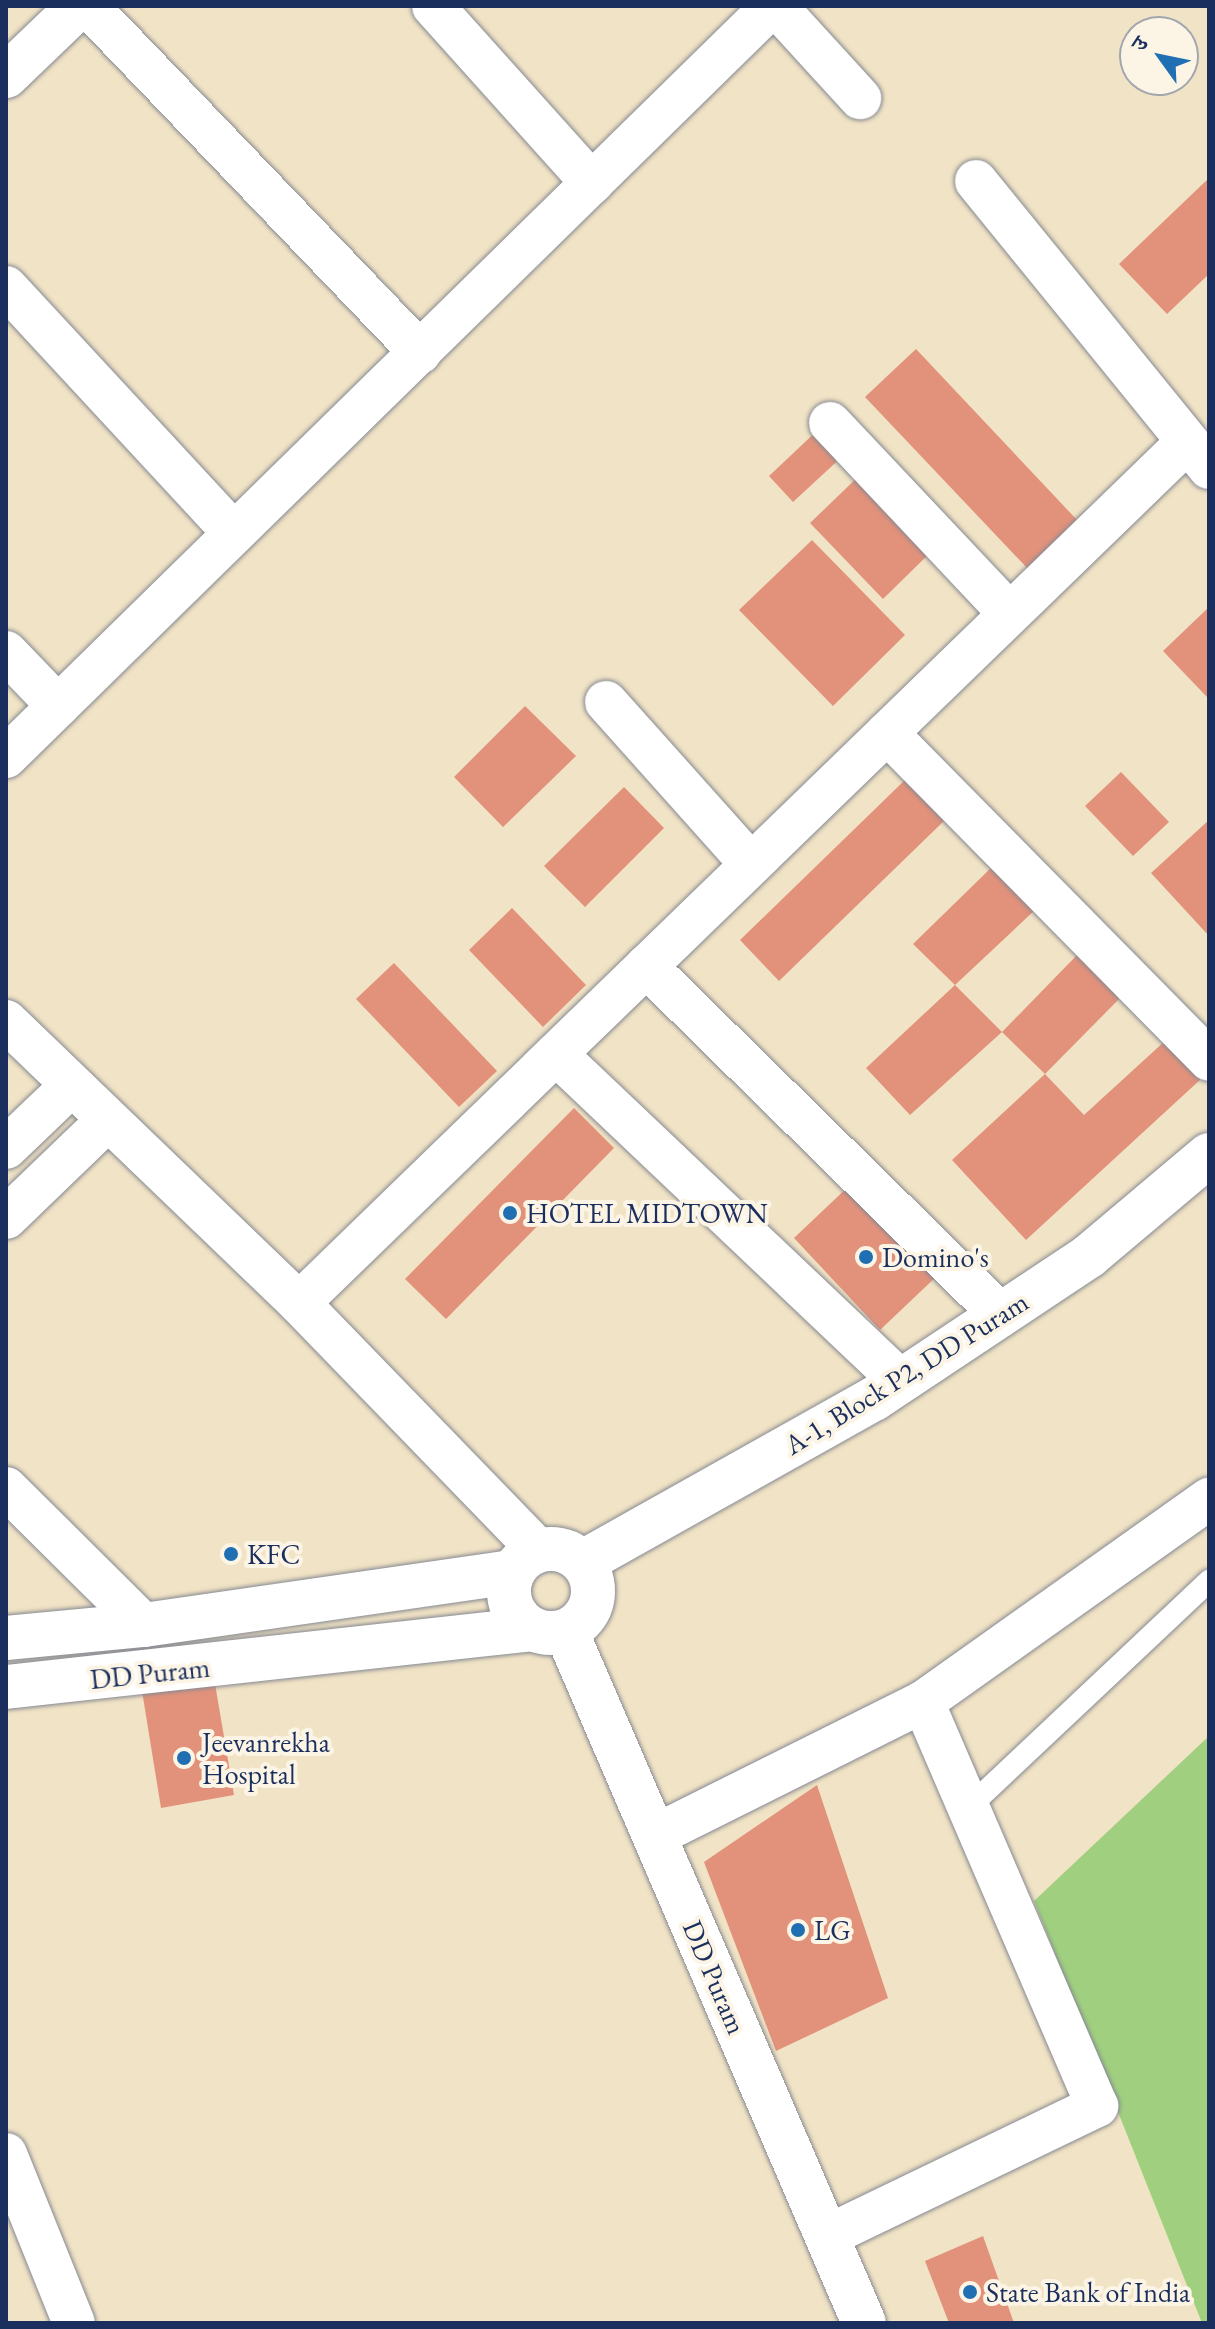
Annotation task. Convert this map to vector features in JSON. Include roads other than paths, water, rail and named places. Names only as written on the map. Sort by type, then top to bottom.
[{"type":"street","points":[[6,76],[79,6]]},
{"type":"street","points":[[88,6],[420,352]]},
{"type":"street","points":[[433,6],[592,183]]},
{"type":"street","points":[[6,757],[774,6],[860,98]]},
{"type":"street","points":[[299,1303],[1009,613],[1198,455],[976,181]]},
{"type":"street","points":[[6,287],[234,533]]},
{"type":"street","points":[[830,423],[1009,613]]},
{"type":"street","points":[[6,652],[58,706]]},
{"type":"street","points":[[606,702],[751,864]]},
{"type":"street","points":[[887,733],[1209,1060]]},
{"type":"street","points":[[646,966],[1001,1315]]},
{"type":"street","points":[[6,1021],[299,1303],[525,1561]]},
{"type":"street","points":[[556,1054],[900,1381]]},
{"type":"street","points":[[6,1148],[72,1085]]},
{"type":"street","points":[[6,1218],[108,1120]]},
{"type":"street","name":"A-1, Block P2, DD Puram","points":[[583,1562],[900,1381],[1089,1256],[1209,1155]]},
{"type":"street","points":[[6,1488],[144,1625]]},
{"type":"street","points":[[654,1836],[923,1702],[1209,1499]]},
{"type":"street","points":[[554,1548],[570,1552],[583,1562],[592,1576],[594,1593],[590,1609],[580,1623],[549,1630],[520,1619],[511,1605],[508,1588],[525,1561],[554,1548]]},
{"type":"street","name":"DD Puram","points":[[6,1638],[144,1625],[525,1561]]},
{"type":"street","name":"DD Puram","points":[[6,1687],[549,1630],[654,1836],[864,2323]]},
{"type":"street","points":[[827,2236],[1097,2106],[923,1702]]},
{"type":"street","points":[[6,2154],[74,2323]]},
{"type":"lane","points":[[969,1807],[1209,1581]]},
{"type":"place","name":"HOTEL MIDTOWN","points":[[510,1213]]},
{"type":"place","name":"Domino's","points":[[866,1257]]},
{"type":"place","name":"KFC","points":[[231,1554]]},
{"type":"place","name":"Jeevanrekha Hospital","points":[[184,1758]]},
{"type":"place","name":"LG","points":[[798,1930]]},
{"type":"place","name":"State Bank of India","points":[[970,2292]]}]
